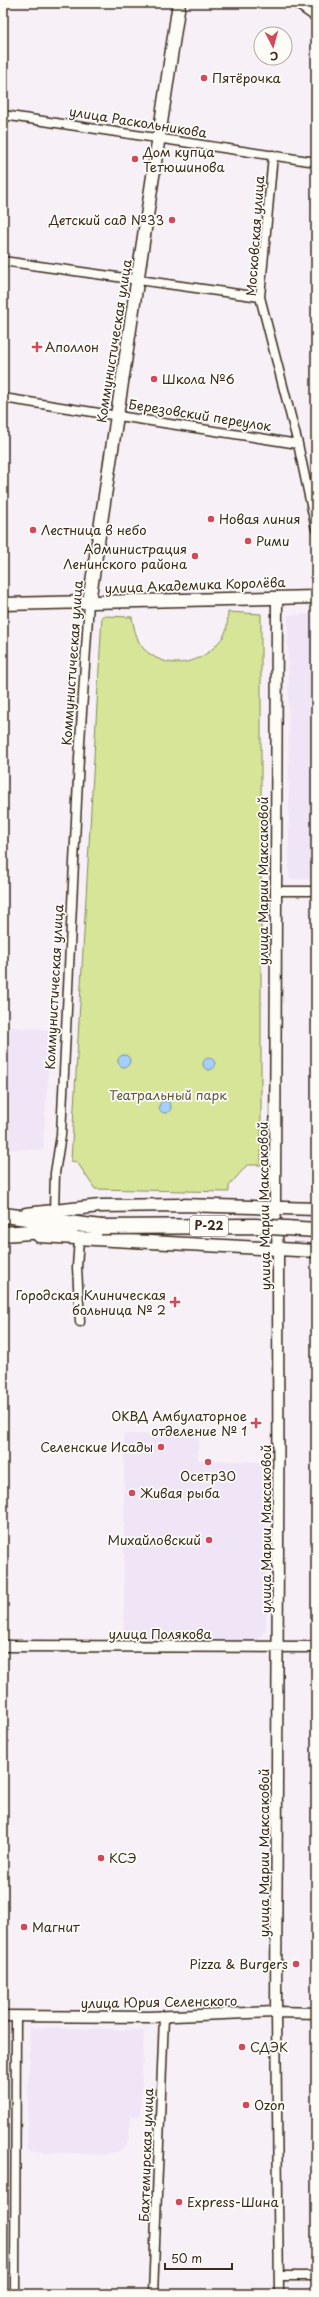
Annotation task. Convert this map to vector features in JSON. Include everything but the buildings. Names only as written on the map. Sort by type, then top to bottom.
[{"type":"highway","points":[[7,1216],[101,1227]]},
{"type":"highway","name":"Р-22","points":[[101,1227],[255,1226],[316,1230]]},
{"type":"highway","points":[[7,1234],[101,1227]]},
{"type":"main road","name":"Коммунистическая улица","points":[[89,602],[179,3]]},
{"type":"main road","points":[[299,3],[316,15]]},
{"type":"main road","name":"улица Академика Королёва","points":[[3,604],[316,597]]},
{"type":"main road","points":[[7,1216],[100,1206],[181,1205],[316,1209]]},
{"type":"main road","points":[[7,1234],[316,1252]]},
{"type":"street","name":"улица Раскольникова","points":[[3,115],[316,162]]},
{"type":"street","name":"Московская улица","points":[[272,155],[260,297],[298,444],[316,529]]},
{"type":"street","points":[[3,261],[137,281],[260,297]]},
{"type":"street","name":"Березовский переулок","points":[[3,398],[117,414],[298,444]]},
{"type":"street","name":"улица Марии Максаковой","points":[[277,597],[275,1208],[278,1250],[277,1562],[279,1648],[276,1700],[276,2012],[279,2294]]},
{"type":"street","name":"Коммунистическая улица","points":[[54,1211],[55,1173],[61,1135],[79,758],[89,602]]},
{"type":"street","points":[[276,891],[316,891]]},
{"type":"street","points":[[79,1239],[78,1267],[80,1322]]},
{"type":"street","name":"улица Полякова","points":[[3,1646],[316,1647]]},
{"type":"street","name":"улица Юрия Селенского","points":[[3,2016],[164,2017],[276,2012],[316,2013]]},
{"type":"street","points":[[15,2294],[16,2016]]},
{"type":"street","name":"Бахтемирская улица","points":[[153,2294],[164,2017]]},
{"type":"street","points":[[279,2276],[316,2276]]},
{"type":"shaded area","points":[[316,614],[316,879],[289,879],[288,615]]},
{"type":"shaded area","points":[[3,1026],[51,1030],[43,1150],[3,1149]]},
{"type":"shaded area","points":[[124,1434],[198,1435],[198,1460],[267,1462],[266,1630],[257,1642],[124,1640]]},
{"type":"shaded area","points":[[30,2027],[144,2030],[140,2116],[130,2116],[129,2140],[120,2151],[103,2155],[27,2151]]},
{"type":"green space","name":"Театральный парк","points":[[228,612],[261,614],[261,1165],[247,1165],[229,1186],[229,1192],[95,1189],[77,1162],[71,1161],[102,616],[132,617],[137,637],[143,648],[161,660],[171,663],[182,663],[201,657],[218,643],[226,631]]},
{"type":"water","points":[[124,1055],[128,1057],[130,1061],[128,1065],[124,1067],[120,1065],[118,1061],[120,1057]]},
{"type":"water","points":[[209,1058],[213,1060],[215,1064],[213,1068],[209,1070],[205,1068],[203,1064],[205,1060]]},
{"type":"water","points":[[165,1101],[169,1103],[171,1107],[169,1111],[165,1113],[161,1111],[159,1107],[161,1103]]},
{"type":"place","name":"Пятёрочка","points":[[204,78]]},
{"type":"place","name":"Дом купца Тетюшинова","points":[[135,159]]},
{"type":"place","name":"Детский сад №33","points":[[172,220]]},
{"type":"place","name":"Аполлон","points":[[37,347]]},
{"type":"place","name":"Школа №6","points":[[154,379]]},
{"type":"place","name":"Новая линия","points":[[211,519]]},
{"type":"place","name":"Лестница в небо","points":[[33,530]]},
{"type":"place","name":"Рими","points":[[248,541]]},
{"type":"place","name":"Администрация Ленинского района","points":[[195,556]]},
{"type":"place","name":"Городская Клиническая больница № 2","points":[[175,1302]]},
{"type":"place","name":"ОКВД Амбулаторное отделение № 1","points":[[256,1423]]},
{"type":"place","name":"Селенские Исады","points":[[161,1447]]},
{"type":"place","name":"Осетр30","points":[[208,1462]]},
{"type":"place","name":"Живая рыба","points":[[132,1493]]},
{"type":"place","name":"Михайловский","points":[[209,1540]]},
{"type":"place","name":"КСЭ","points":[[101,1858]]},
{"type":"place","name":"Магнит","points":[[24,1927]]},
{"type":"place","name":"Pizza & Burgers","points":[[296,1964]]},
{"type":"place","name":"СДЭК","points":[[242,2047]]},
{"type":"place","name":"Ozon","points":[[246,2105]]},
{"type":"place","name":"Express-Шина","points":[[179,2202]]}]
